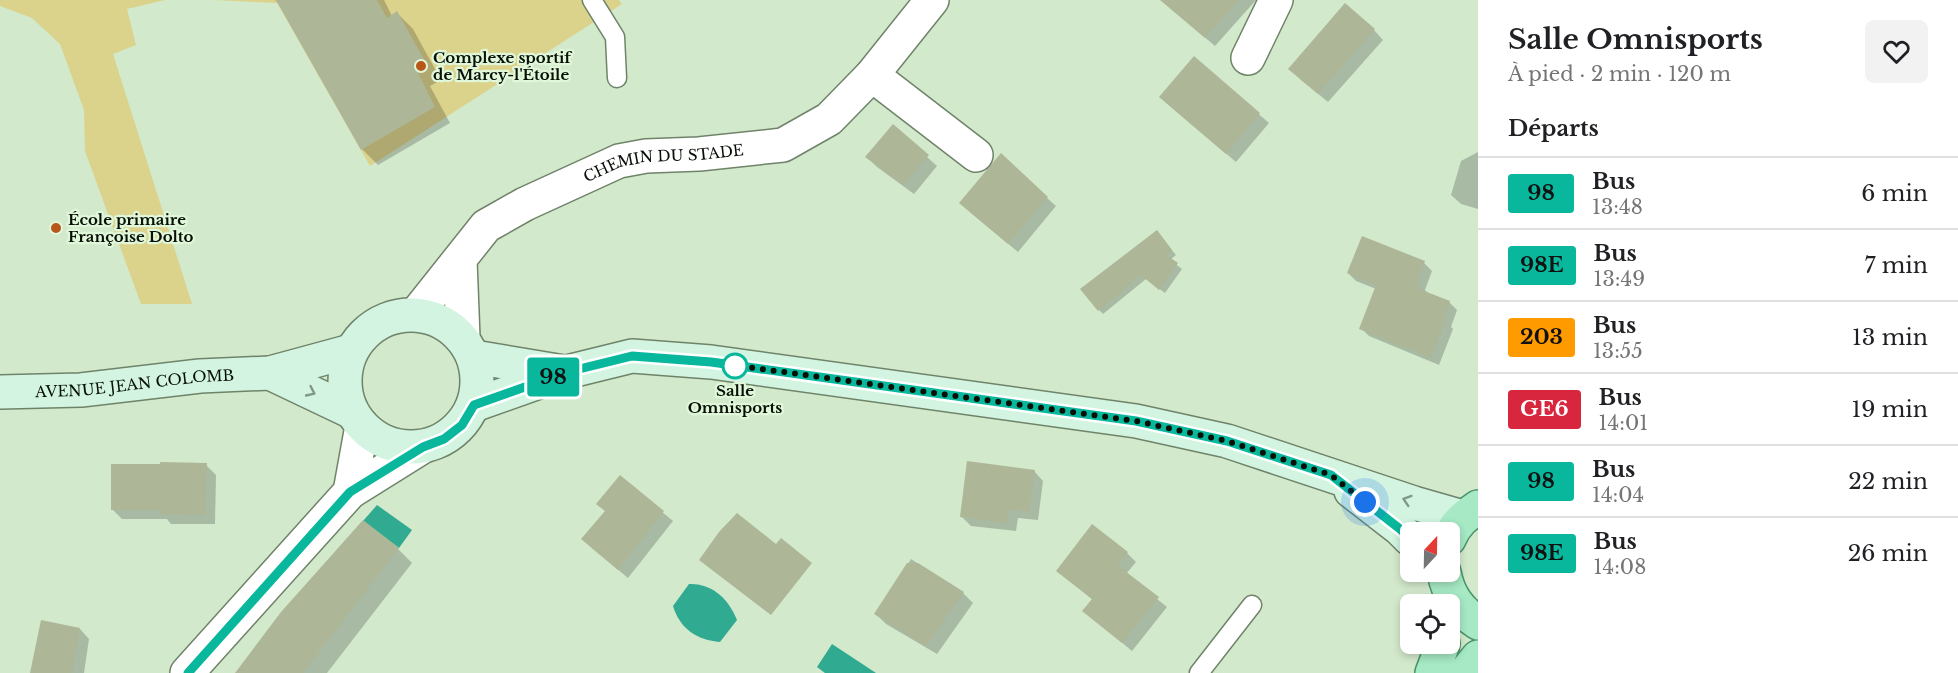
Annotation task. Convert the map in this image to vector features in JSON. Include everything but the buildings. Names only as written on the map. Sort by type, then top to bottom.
[{"type":"main road","points":[[1448,591],[1463,613],[1478,623]]},
{"type":"main road","points":[[1432,673],[1439,654]]},
{"type":"main road","points":[[1465,673],[1478,657]]},
{"type":"street","name":"CHEMIN DU STADE","points":[[416,314],[486,226],[525,204],[619,161],[646,156],[699,154],[783,145],[829,119],[872,75],[932,0]]},
{"type":"street","points":[[1248,58],[1276,0]]},
{"type":"street","points":[[872,75],[976,155]]},
{"type":"street","points":[[188,673],[350,492],[423,447],[444,439],[462,425],[474,405],[478,389],[478,373],[468,348],[460,260]]},
{"type":"street","points":[[423,447],[400,447],[379,440],[357,419],[345,392],[345,371],[351,351],[363,335],[378,322],[396,316],[416,314],[433,318],[449,326],[468,348],[567,372]]},
{"type":"street","name":"AVENUE JEAN COLOMB","points":[[0,392],[81,390],[200,376],[270,373],[351,351]]},
{"type":"street","points":[[474,405],[567,372],[632,356],[733,365],[1136,421],[1227,441],[1414,502],[1464,521]]},
{"type":"street","name":"AVENUE JEAN COLOMB","points":[[270,373],[357,419]]},
{"type":"street","points":[[350,492],[357,419]]},
{"type":"street","points":[[1331,475],[1400,529]]},
{"type":"lane","points":[[592,0],[615,37],[617,78]]},
{"type":"lane","points":[[1199,673],[1252,606]]},
{"type":"shaded area","points":[[0,0],[165,0],[127,9],[136,45],[113,54],[192,304],[141,304],[85,151],[84,110],[60,44],[32,18],[0,6]]},
{"type":"shaded area","name":"Complexe sportif de Marcy-l'Étoile","points":[[213,0],[619,0],[622,4],[370,166],[277,3]]},
{"type":"water","points":[[377,505],[412,530],[399,548],[363,521]]},
{"type":"water","points":[[689,584],[706,586],[713,590],[725,600],[734,613],[737,620],[720,642],[704,639],[690,632],[676,614],[673,606]]},
{"type":"water","points":[[832,644],[876,673],[825,673],[817,667]]},
{"type":"bus line","name":"98","points":[[188,673],[350,492],[423,447],[444,439],[462,425],[474,405],[567,372],[632,356],[711,362],[1136,421],[1227,441],[1331,475],[1400,529]]},
{"type":"place","name":"Complexe sportif de Marcy-l'Étoile","points":[[421,66]]},
{"type":"place","name":"École primaire Françoise Dolto","points":[[56,228]]},
{"type":"place","name":"Salle Omnisports","points":[[735,366]]},
{"type":"route","points":[[735,366],[733,365],[1136,421],[1227,441],[1331,475],[1365,502]]}]
